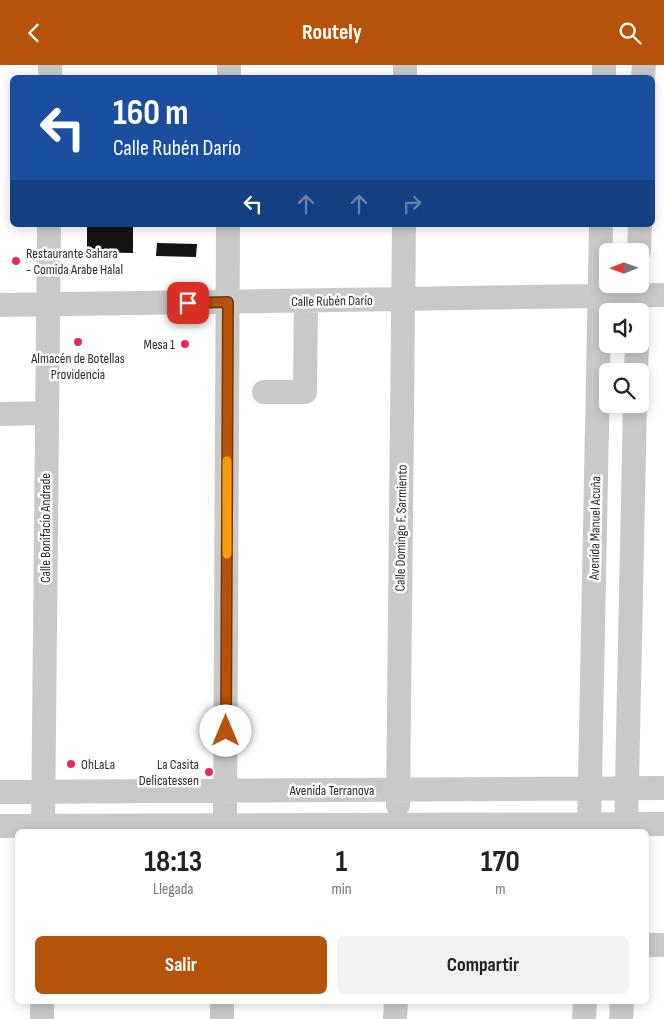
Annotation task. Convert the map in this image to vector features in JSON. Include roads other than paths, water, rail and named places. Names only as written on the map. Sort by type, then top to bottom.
[{"type":"street","name":"Calle Bonifacio Andrade","points":[[44,829],[49,227]]},
{"type":"street","points":[[225,828],[228,227]]},
{"type":"street","name":"Calle Domingo F. Sarmiento","points":[[398,828],[404,227]]},
{"type":"street","name":"Avenida Manuel Acuña","points":[[589,828],[601,227]]},
{"type":"street","points":[[639,243],[640,227]]},
{"type":"street","name":"Calle Rubén Darío","points":[[0,305],[638,297],[664,295]]},
{"type":"street","points":[[264,393],[305,392],[306,301]]},
{"type":"street","points":[[0,414],[46,413]]},
{"type":"street","points":[[626,828],[635,413]]},
{"type":"street","name":"Avenida Terranova","points":[[0,792],[664,788]]},
{"type":"street","points":[[0,826],[44,829],[626,828],[664,824]]},
{"type":"street","points":[[649,945],[664,945]]},
{"type":"street","points":[[42,1004],[42,1019]]},
{"type":"street","points":[[222,1004],[222,1019]]},
{"type":"street","points":[[395,1019],[396,1004]]},
{"type":"street","points":[[584,1019],[585,1004]]},
{"type":"street","points":[[621,1019],[622,1004]]},
{"type":"place","name":"Restaurante Sahara - Comida Arabe Halal","points":[[16,261]]},
{"type":"place","name":"Almacén de Botellas Providencia","points":[[78,342]]},
{"type":"place","name":"Mesa 1","points":[[185,344]]},
{"type":"place","name":"OhLaLa","points":[[71,764]]},
{"type":"place","name":"La Casita Delicatessen","points":[[209,772]]}]
